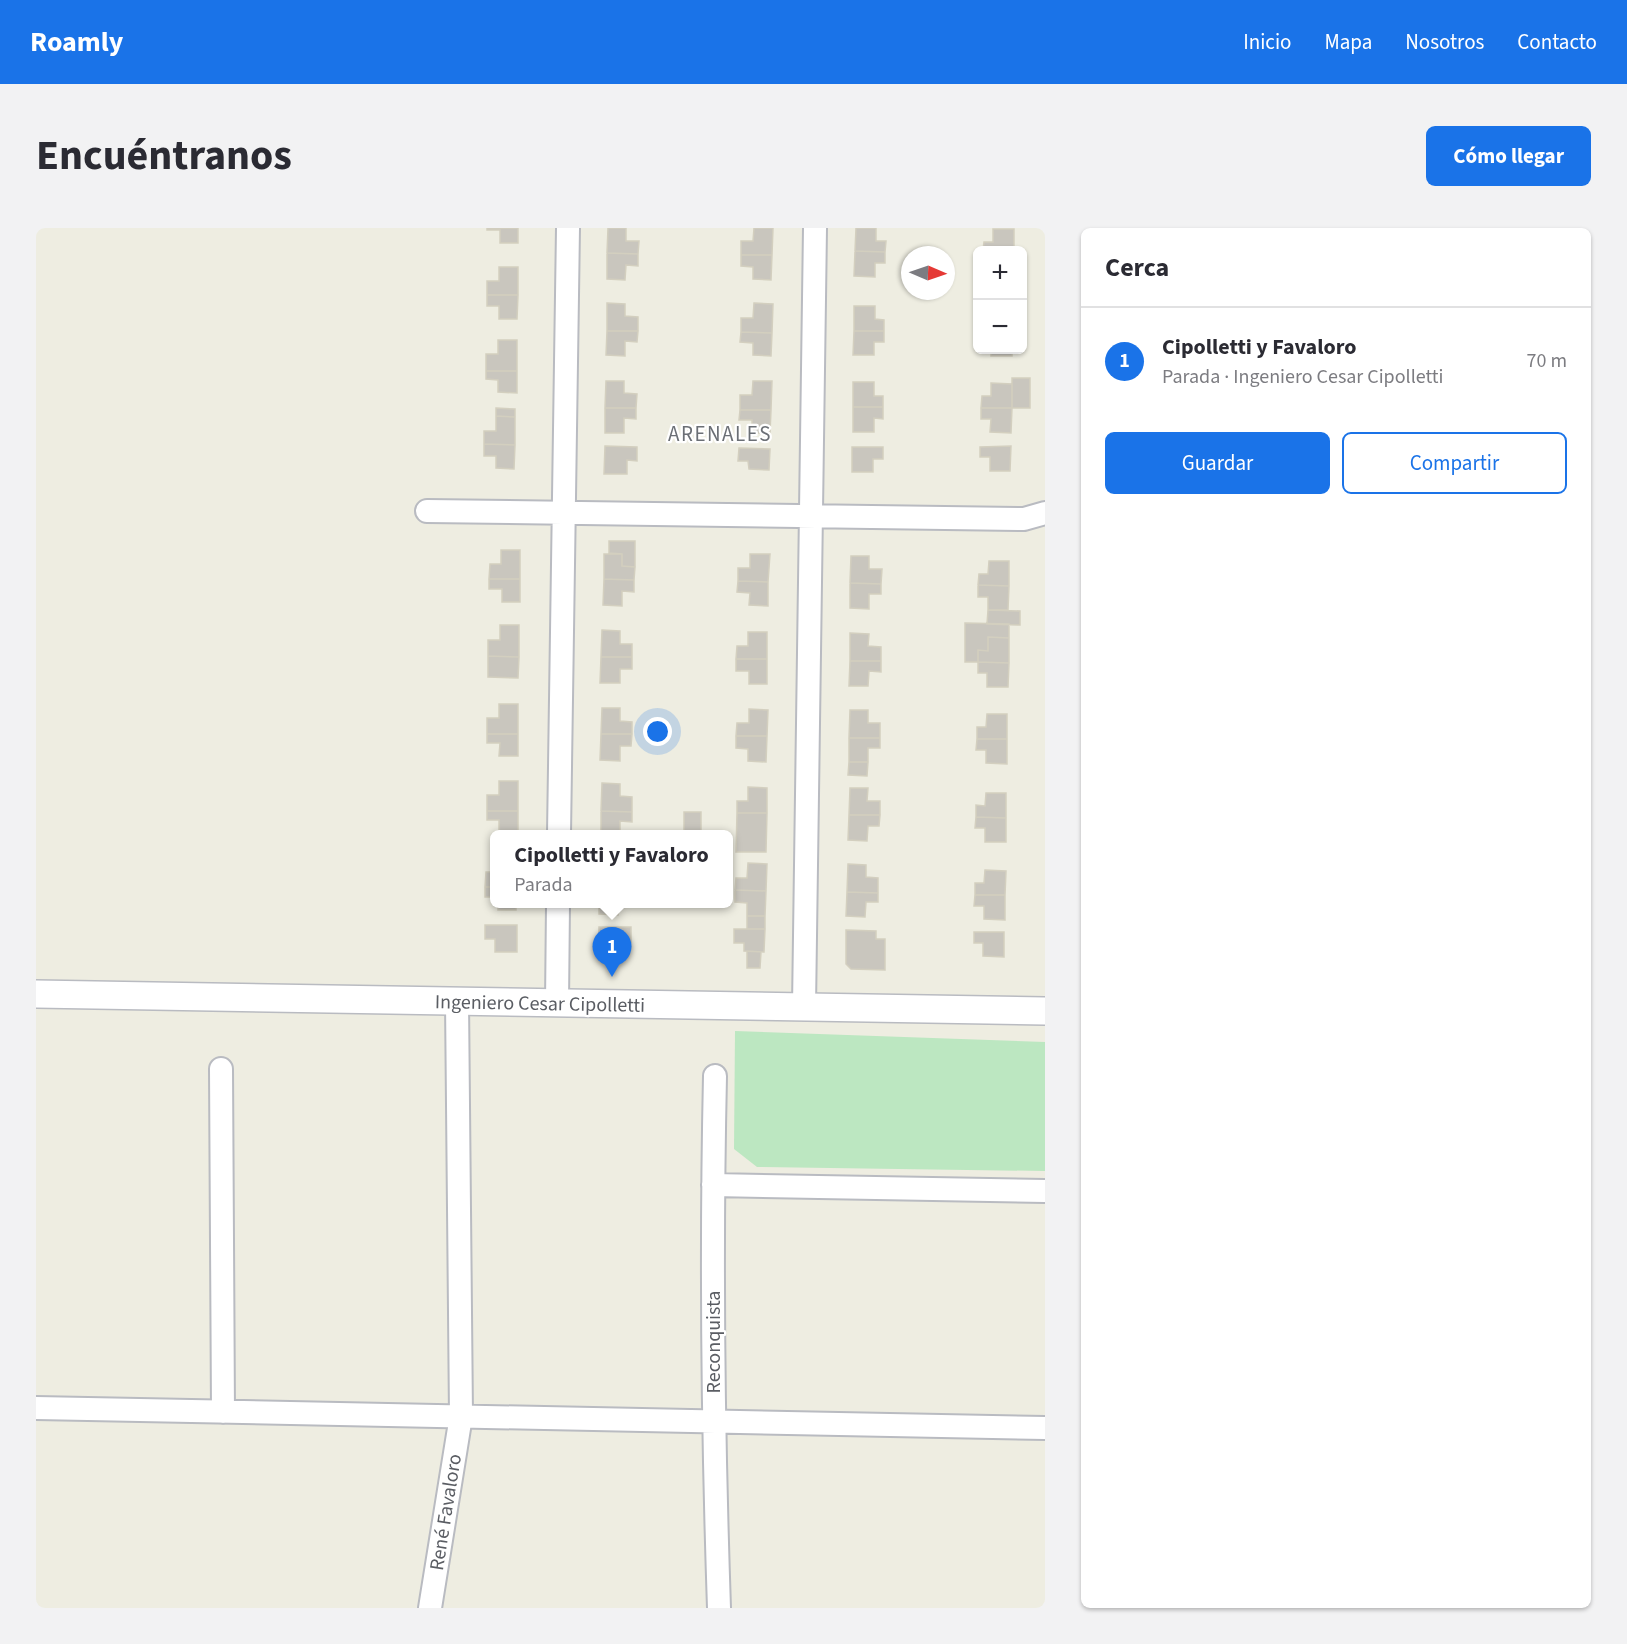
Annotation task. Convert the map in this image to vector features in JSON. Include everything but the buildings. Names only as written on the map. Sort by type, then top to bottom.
[{"type":"street","points":[[559,830],[568,228]]},
{"type":"street","points":[[804,1007],[815,228]]},
{"type":"street","points":[[427,511],[1024,519],[1045,513]]},
{"type":"street","points":[[557,1003],[558,908]]},
{"type":"street","name":"Ingeniero Cesar Cipolletti","points":[[36,994],[1045,1011]]},
{"type":"street","name":"René Favaloro","points":[[430,1608],[461,1416],[457,1001]]},
{"type":"street","points":[[221,1069],[223,1412]]},
{"type":"street","name":"Reconquista","points":[[715,1076],[713,1423],[719,1608]]},
{"type":"street","points":[[713,1185],[1045,1191]]},
{"type":"street","points":[[36,1408],[1045,1428]]},
{"type":"green space","points":[[735,1031],[1045,1042],[1045,1171],[757,1167],[734,1149]]},
{"type":"place","name":"Cipolletti y Favaloro","points":[[612,977]]},
{"type":"district","name":"ARENALES","points":[[720,434]]}]
